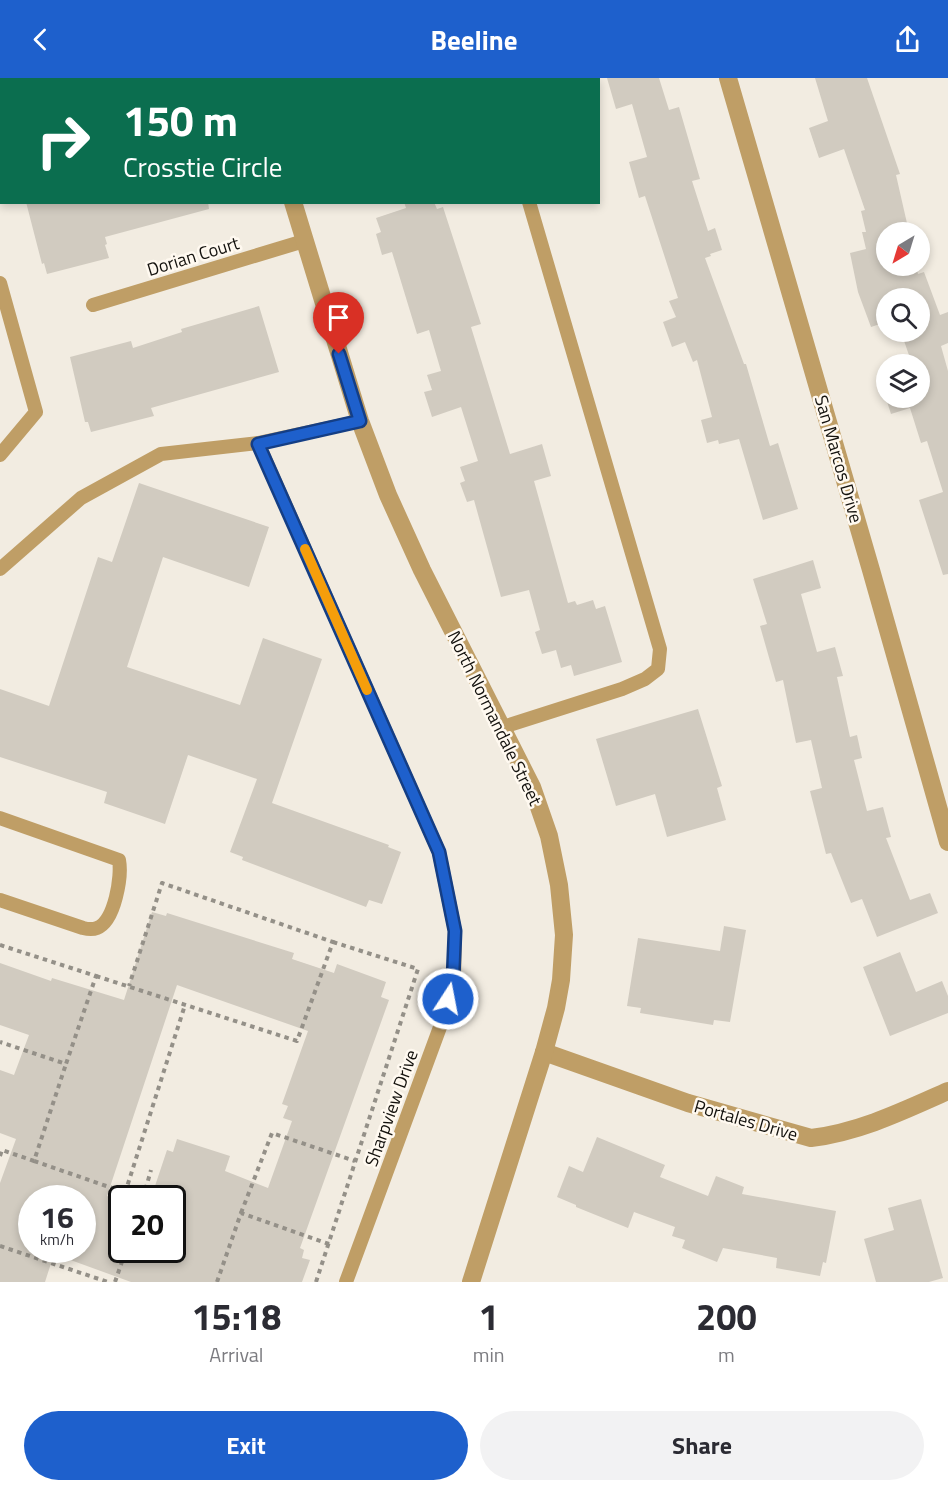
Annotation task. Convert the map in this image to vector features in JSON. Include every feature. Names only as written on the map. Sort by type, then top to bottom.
[{"type":"street","name":"San Marcos Drive","points":[[728,78],[948,842]]},
{"type":"street","name":"North Normandale Street","points":[[294,204],[360,421],[388,495],[422,570],[536,796],[549,836],[559,885],[564,935],[561,980],[544,1052],[471,1282]]},
{"type":"street","name":"Portales Drive","points":[[544,1052],[688,1103],[811,1138],[832,1136],[873,1124],[948,1091]]},
{"type":"lane","points":[[503,727],[622,690],[645,679],[658,669],[660,649],[530,204]]},
{"type":"lane","name":"Dorian Court","points":[[93,305],[304,242]]},
{"type":"lane","points":[[0,283],[36,412],[0,455]]},
{"type":"lane","points":[[0,568],[81,498],[161,454],[258,444],[360,421]]},
{"type":"lane","name":"Sharpview Drive","points":[[258,444],[439,852],[455,931],[453,979],[443,1019],[346,1282]]},
{"type":"lane","points":[[0,818],[119,860],[121,871],[120,883],[109,915],[104,924],[95,929],[82,928],[0,900]]},
{"type":"path","points":[[129,986],[162,883],[418,969],[316,1282]]},
{"type":"path","points":[[0,945],[297,1041],[333,942]]},
{"type":"path","points":[[34,1161],[96,976]]},
{"type":"path","points":[[128,1185],[185,1005]]},
{"type":"path","points":[[0,1042],[66,1064]]},
{"type":"path","points":[[217,1282],[272,1132],[355,1161]]},
{"type":"path","points":[[0,1156],[2,1150],[108,1187]]},
{"type":"path","points":[[147,1185],[152,1170]]},
{"type":"path","points":[[241,1213],[329,1244]]},
{"type":"path","points":[[0,1246],[108,1282]]},
{"type":"path","points":[[115,1282],[122,1263]]},
{"type":"building","points":[[607,78],[659,78],[669,110],[679,107],[700,179],[692,181],[708,231],[715,228],[722,250],[705,258],[744,364],[746,364],[770,446],[778,443],[798,509],[763,520],[739,439],[719,444],[718,440],[707,443],[701,420],[712,417],[697,360],[693,362],[685,342],[672,347],[663,322],[676,317],[669,301],[678,298],[645,196],[639,198],[629,162],[647,157],[632,104],[616,109]]},
{"type":"building","points":[[815,78],[867,78],[900,174],[896,175],[907,222],[876,222],[876,276],[925,276],[930,288],[876,288],[876,325],[871,327],[858,292],[850,253],[866,249],[862,232],[866,232],[861,211],[865,210],[844,149],[819,158],[809,128],[828,121]]},
{"type":"building","points":[[27,204],[208,204],[209,209],[105,237],[109,258],[47,274],[44,263],[42,264]]},
{"type":"building","points":[[405,204],[435,204],[437,209],[443,207],[481,324],[471,327],[510,454],[542,444],[551,476],[534,481],[568,603],[575,601],[577,605],[593,600],[596,609],[605,606],[622,662],[574,676],[571,665],[561,668],[556,650],[542,654],[535,632],[540,630],[529,590],[501,597],[474,500],[467,502],[460,483],[465,481],[460,467],[478,461],[461,407],[432,417],[424,392],[432,390],[427,375],[441,371],[429,330],[417,334],[392,252],[382,255],[376,234],[381,232],[376,218],[406,208]]},
{"type":"building","points":[[930,288],[940,315],[948,312],[948,343],[941,346],[948,371],[948,574],[943,575],[919,500],[943,492],[927,441],[921,443],[910,408],[930,408],[930,354],[909,354],[904,342],[930,342]]},
{"type":"building","points":[[259,306],[279,372],[151,408],[154,416],[91,432],[88,422],[85,422],[70,357],[131,341],[133,348],[182,332],[181,329]]},
{"type":"building","points":[[889,408],[910,408],[891,414]]},
{"type":"building","points":[[139,483],[269,527],[249,587],[163,557],[127,667],[240,705],[263,638],[322,659],[272,803],[389,845],[388,847],[401,852],[382,904],[369,900],[366,907],[242,860],[243,857],[230,852],[257,779],[188,755],[165,824],[104,803],[107,792],[0,757],[0,689],[49,706],[98,557],[112,562]]},
{"type":"building","points":[[813,560],[821,588],[801,594],[817,652],[835,647],[843,676],[837,677],[850,737],[857,735],[862,758],[854,760],[867,811],[883,807],[891,837],[886,838],[910,900],[930,893],[938,913],[877,937],[862,899],[851,903],[831,853],[826,854],[810,791],[822,788],[811,740],[796,743],[783,680],[776,682],[760,626],[767,624],[753,579]]},
{"type":"building","points":[[698,709],[722,786],[717,788],[726,820],[667,837],[655,794],[616,806],[596,739]]},
{"type":"building","points":[[152,912],[166,916],[167,913],[294,953],[292,959],[334,973],[337,964],[386,982],[381,997],[389,1000],[300,1248],[304,1250],[302,1258],[310,1260],[302,1282],[131,1282],[79,1263],[96,1263],[96,1185],[18,1185],[18,1263],[51,1263],[45,1282],[0,1282],[0,1183],[16,1139],[0,1133],[0,1070],[14,1075],[29,1035],[0,1025],[0,963],[51,981],[52,978],[124,1000]],"holes":[[[177,985],[308,1031],[282,1104],[288,1106],[283,1118],[292,1121],[268,1188],[225,1171],[230,1156],[177,1139],[173,1152],[167,1150],[155,1185],[186,1185],[186,1263],[108,1263],[108,1185],[111,1185]]]},
{"type":"building","points":[[724,926],[746,930],[730,1022],[714,1020],[713,1025],[640,1013],[641,1008],[627,1006],[638,938],[720,951]]},
{"type":"building","points":[[900,952],[916,992],[942,981],[948,996],[948,1013],[890,1036],[863,967]]},
{"type":"building","points":[[597,1137],[665,1165],[660,1177],[708,1196],[716,1176],[744,1187],[742,1194],[836,1211],[826,1263],[823,1262],[820,1276],[776,1268],[777,1258],[723,1248],[717,1262],[682,1248],[685,1240],[672,1236],[675,1227],[634,1212],[628,1228],[557,1197],[569,1166],[583,1172]]},
{"type":"building","points":[[921,1199],[943,1278],[929,1282],[876,1282],[864,1239],[894,1230],[888,1208]]},
{"type":"slow traffic","points":[[305,549],[367,690]]},
{"type":"route","points":[[339,354],[360,421],[258,444],[439,852],[455,931],[453,979],[448,999]]}]
